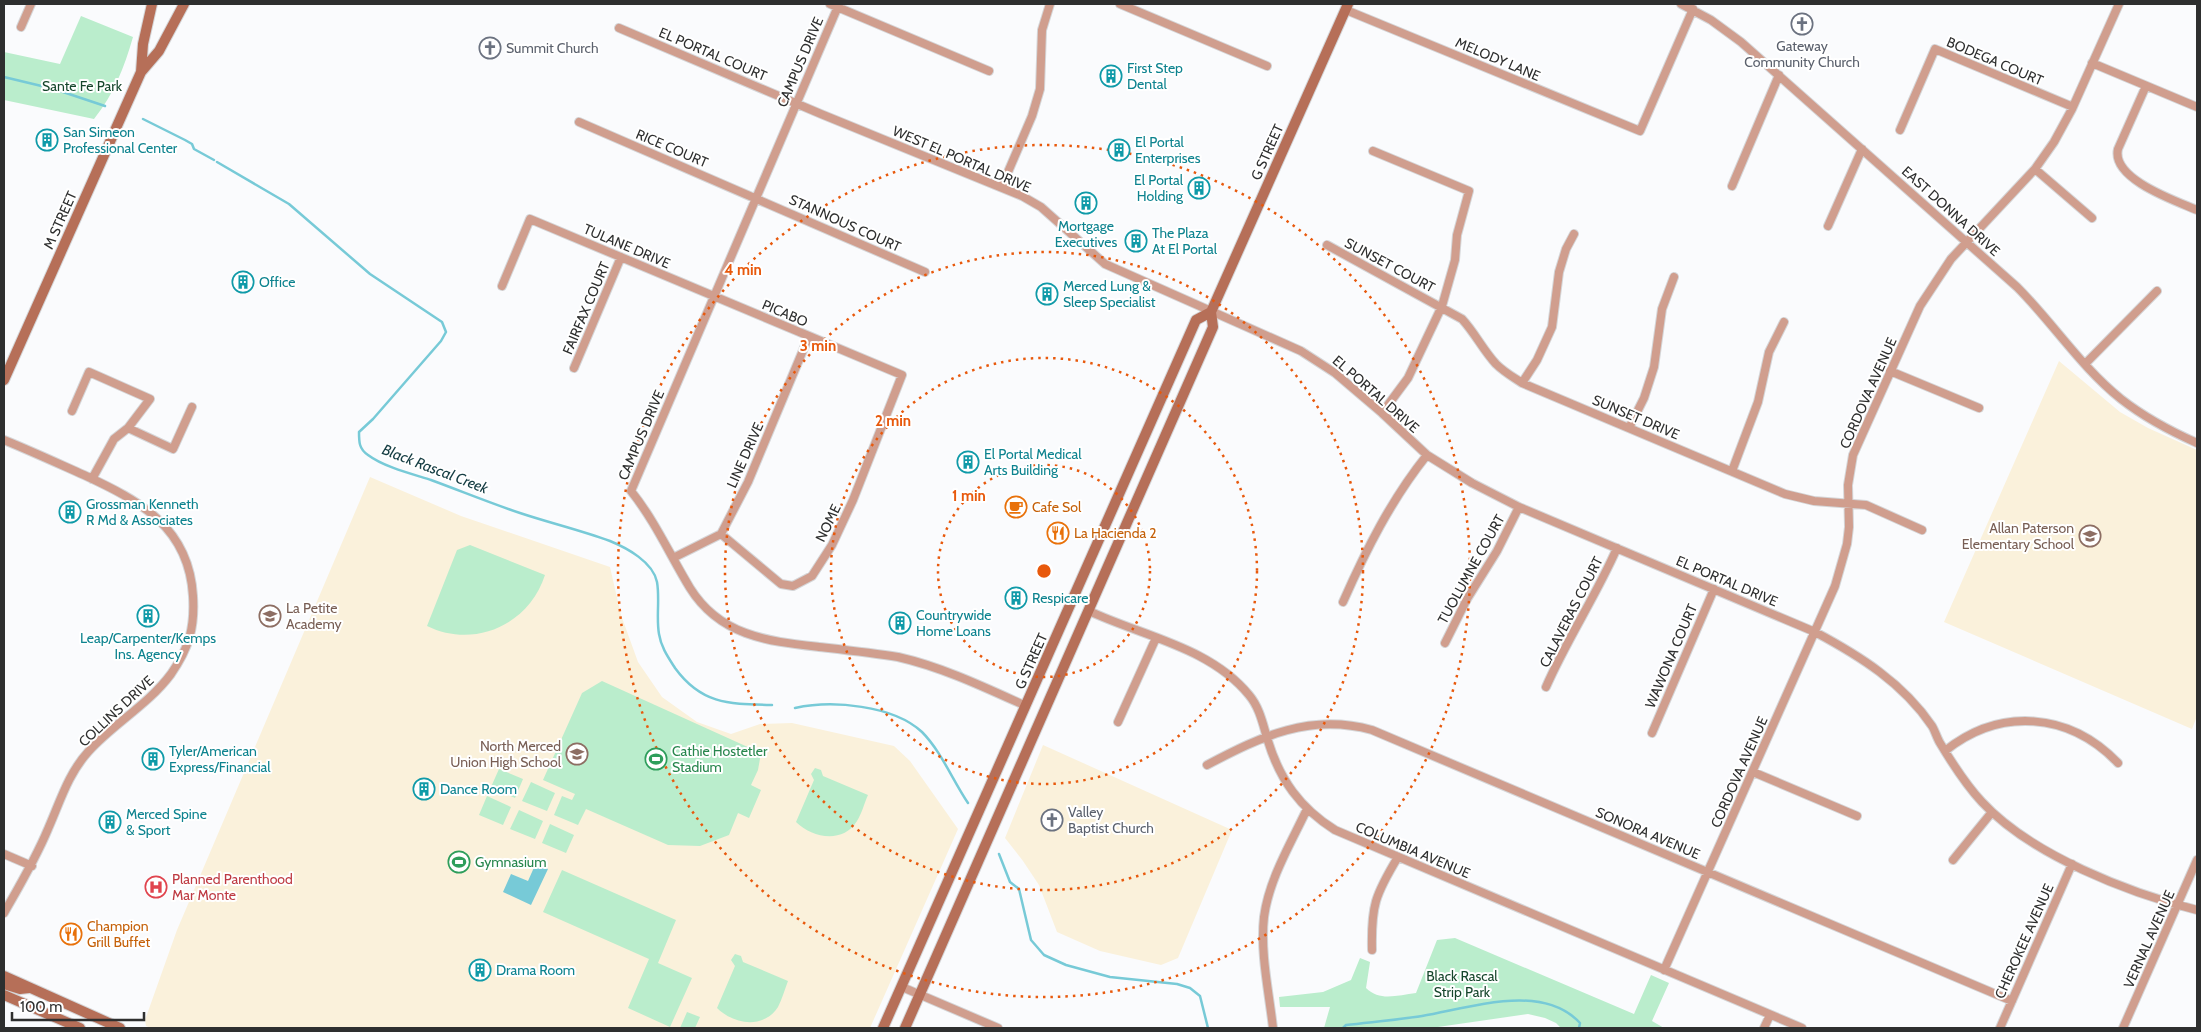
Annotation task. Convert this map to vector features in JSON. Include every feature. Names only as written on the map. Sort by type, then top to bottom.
[{"type":"street","points":[[21,27],[31,4]]},
{"type":"street","name":"M STREET","points":[[141,72],[143,44],[152,4]]},
{"type":"street","name":"M STREET","points":[[4,380],[141,72],[159,51],[184,4]]},
{"type":"street","points":[[1002,186],[1032,116],[1040,89],[1042,30],[1050,4]]},
{"type":"street","points":[[1120,4],[1267,66]]},
{"type":"street","name":"EAST DONNA DRIVE","points":[[1681,4],[1693,9],[1742,42],[1966,241],[2031,301],[2085,364],[2120,398],[2142,414],[2197,443]]},
{"type":"street","name":"CORDOVA AVENUE","points":[[1664,970],[1835,586],[1844,559],[1849,527],[1848,485],[1853,455],[1920,306],[1934,282],[1966,241],[2035,169],[2054,142],[2073,107],[2119,4]]},
{"type":"street","points":[[835,5],[989,71]]},
{"type":"street","name":"CAMPUS DRIVE","points":[[835,5],[796,104],[631,491],[645,509],[690,588],[704,605],[728,625],[756,638],[768,641],[898,657],[916,661],[938,668],[1026,706]]},
{"type":"street","name":"MELODY LANE","points":[[1347,7],[1640,131],[1693,9]]},
{"type":"street","name":"G STREET","points":[[905,1028],[1213,327],[1211,312],[1347,7]]},
{"type":"street","name":"EL PORTAL COURT","points":[[619,28],[796,104]]},
{"type":"street","name":"BODEGA COURT","points":[[1900,130],[1935,48],[2073,107]]},
{"type":"street","points":[[2092,63],[2197,107]]},
{"type":"street","points":[[1732,186],[1779,75]]},
{"type":"street","points":[[2146,86],[2118,149],[2120,165],[2141,184],[2154,192],[2197,210]]},
{"type":"street","name":"WEST EL PORTAL DRIVE","points":[[796,104],[1002,186],[1041,207],[1105,264],[1211,312]]},
{"type":"street","name":"RICE COURT","points":[[579,122],[756,197]]},
{"type":"street","points":[[1828,226],[1862,149]]},
{"type":"street","points":[[1373,151],[1469,191],[1457,235],[1455,260],[1442,306],[1408,378],[1382,412]]},
{"type":"street","points":[[2035,169],[2092,218]]},
{"type":"street","name":"STANNOUS COURT","points":[[756,197],[925,272]]},
{"type":"street","name":"TULANE DRIVE","points":[[502,286],[530,219],[713,297]]},
{"type":"street","points":[[1522,383],[1537,360],[1552,328],[1559,272],[1566,249],[1574,234]]},
{"type":"street","name":"SUNSET COURT","points":[[1327,245],[1442,306]]},
{"type":"street","name":"FAIRFAX COURT","points":[[574,368],[621,257]]},
{"type":"street","points":[[1629,428],[1644,398],[1654,367],[1662,309],[1674,277]]},
{"type":"street","points":[[2085,364],[2157,291]]},
{"type":"street","name":"PICABO","points":[[713,297],[902,375]]},
{"type":"street","name":"SUNSET DRIVE","points":[[1442,306],[1462,319],[1472,329],[1495,363],[1522,383],[1799,498],[1828,503],[1849,502],[1866,505],[1922,530]]},
{"type":"street","name":"G STREET","points":[[883,1028],[1196,320],[1211,312]]},
{"type":"street","name":"EL PORTAL DRIVE","points":[[1211,312],[1301,351],[1320,362],[1382,412],[1427,455],[1472,483],[1519,507],[1815,632],[1866,661],[1897,685],[1933,728],[1945,751],[1972,789],[1992,812],[2027,838],[2072,864],[2130,890],[2197,910]]},
{"type":"street","points":[[1732,471],[1758,402],[1769,352],[1784,322]]},
{"type":"street","name":"LINE DRIVE","points":[[721,534],[748,482],[809,336]]},
{"type":"street","points":[[1890,371],[1979,408]]},
{"type":"street","points":[[72,411],[89,372],[150,399],[128,428],[114,439],[92,479]]},
{"type":"street","name":"NOME","points":[[721,534],[781,584],[793,586],[812,576],[832,545],[853,500],[902,375]]},
{"type":"street","points":[[128,428],[173,449],[192,408]]},
{"type":"street","name":"COLLINS DRIVE","points":[[4,440],[124,494],[149,511],[170,531],[187,561],[192,582],[194,620],[189,642],[164,684],[88,752],[71,776],[32,866],[4,913]]},
{"type":"street","points":[[1343,602],[1388,510],[1427,455]]},
{"type":"street","name":"TUOLUMNE COURT","points":[[1446,643],[1467,599],[1497,551],[1519,507]]},
{"type":"street","points":[[673,558],[721,534]]},
{"type":"street","name":"CALAVERAS COURT","points":[[1546,687],[1617,548]]},
{"type":"street","name":"WAWONA COURT","points":[[1652,733],[1714,589]]},
{"type":"street","name":"COLUMBIA AVENUE","points":[[1089,611],[1208,661],[1236,680],[1250,696],[1261,717],[1282,776],[1293,794],[1307,810],[1335,830],[1802,1028]]},
{"type":"street","points":[[1118,722],[1156,638]]},
{"type":"street","points":[[1945,751],[1962,738],[1984,728],[2008,722],[2032,720],[2056,724],[2079,733],[2095,742],[2118,763]]},
{"type":"street","name":"SONORA AVENUE","points":[[1207,765],[1267,736],[1320,723],[1337,723],[1372,730],[2012,1000]]},
{"type":"street","points":[[1753,772],[1857,816]]},
{"type":"street","points":[[1273,1028],[1263,935],[1264,915],[1275,877],[1307,810]]},
{"type":"street","points":[[1952,860],[1992,812]]},
{"type":"street","points":[[4,854],[32,866]]},
{"type":"street","points":[[1372,950],[1372,923],[1379,888],[1398,857]]},
{"type":"street","name":"VERNAL AVENUE","points":[[2123,1028],[2197,860]]},
{"type":"street","name":"CHEROKEE AVENUE","points":[[2000,1028],[2072,864]]},
{"type":"street","points":[[4,976],[120,1028]]},
{"type":"street","points":[[4,984],[20,989],[33,988]]},
{"type":"street","points":[[902,986],[998,1028]]},
{"type":"street","points":[[4,995],[80,1028]]},
{"type":"street","points":[[1764,1028],[1770,1015]]},
{"type":"shaded area","name":"Allan Paterson Elementary School","points":[[2059,361],[2120,412],[2148,428],[2197,450],[2197,716],[2192,729],[1944,622]]},
{"type":"shaded area","name":"North Merced Union High School","points":[[370,477],[461,516],[610,567],[621,615],[638,662],[662,697],[697,722],[731,734],[760,724],[792,723],[894,746],[910,761],[958,829],[870,1028],[151,1028],[146,1026],[145,1020],[177,930]]},
{"type":"shaded area","points":[[1043,745],[1232,830],[1178,958],[1161,965],[1100,951],[1057,932],[1039,885],[1005,838]]},
{"type":"green space","name":"Sante Fe Park","points":[[81,16],[133,37],[118,80],[94,119],[4,100],[4,52],[60,64]]},
{"type":"green space","points":[[470,545],[545,575],[537,592],[526,607],[513,619],[498,628],[481,633],[463,635],[427,626],[457,550]]},
{"type":"green space","name":"Cathie Hostetler Stadium","points":[[602,681],[761,753],[758,770],[751,785],[761,790],[749,818],[738,813],[729,835],[700,846],[668,845],[586,809],[578,825],[554,815],[562,796],[572,800],[575,794],[543,780],[582,693]]},
{"type":"green space","points":[[815,768],[821,770],[823,776],[868,795],[857,821],[844,833],[836,836],[819,835],[810,832],[796,822],[814,780],[811,774]]},
{"type":"green space","points":[[499,769],[523,779],[515,798],[491,787]]},
{"type":"green space","points":[[531,782],[555,793],[547,811],[522,801]]},
{"type":"green space","points":[[487,796],[511,807],[503,825],[479,815]]},
{"type":"green space","points":[[519,810],[543,821],[535,839],[510,829]]},
{"type":"green space","points":[[550,824],[574,835],[566,853],[542,843]]},
{"type":"green space","points":[[562,870],[676,920],[658,963],[692,978],[670,1027],[628,1008],[649,959],[543,912]]},
{"type":"green space","name":"Black Rascal Strip Park","points":[[1455,938],[1634,1014],[1651,975],[1669,983],[1652,1021],[1664,1028],[1561,1028],[1556,1023],[1545,1018],[1528,1014],[1431,1028],[1324,1028],[1330,1007],[1280,1007],[1279,997],[1323,992],[1351,980],[1360,958],[1370,962],[1366,988],[1371,992],[1383,996],[1416,993],[1437,940]]},
{"type":"green space","points":[[735,954],[741,956],[743,962],[788,981],[778,1007],[764,1019],[756,1022],[739,1021],[717,1008],[735,966],[731,960]]},
{"type":"green space","points":[[687,1012],[700,1017],[695,1028],[680,1028]]},
{"type":"water","points":[[536,863],[548,869],[531,905],[503,892],[511,874],[528,881]]},
{"type":"waterway","name":"Black Rascal Creek","points":[[4,77],[54,89],[105,106]]},
{"type":"waterway","name":"Black Rascal Creek","points":[[143,119],[192,144],[194,149],[214,160]]},
{"type":"waterway","name":"Black Rascal Creek","points":[[217,162],[289,204],[370,274],[442,322],[446,332],[441,341],[373,419],[359,432],[360,445],[365,453],[398,470],[431,480],[520,513],[588,533],[610,541],[631,552],[645,562],[655,575],[658,588],[658,628],[660,639],[670,660],[685,680],[706,696],[718,700],[730,703],[772,705]]},
{"type":"waterway","name":"Black Rascal Creek","points":[[795,708],[826,705],[862,707],[879,710],[910,723],[922,732],[935,748],[968,803]]},
{"type":"waterway","name":"Black Rascal Creek","points":[[999,854],[1010,882],[1019,889],[1031,940],[1044,955],[1066,965],[1110,977],[1177,984],[1190,988],[1200,996],[1208,1028]]},
{"type":"waterway","name":"Black Rascal Creek","points":[[1343,1028],[1346,1025],[1422,1016],[1505,1001],[1546,1003],[1564,1011],[1580,1023],[1579,1028]]},
{"type":"place","name":"Gateway Community Church","points":[[1802,24]]},
{"type":"place","name":"Summit Church","points":[[490,48]]},
{"type":"place","name":"First Step Dental","points":[[1111,76]]},
{"type":"place","name":"San Simeon Professional Center","points":[[47,140]]},
{"type":"place","name":"El Portal Enterprises","points":[[1119,150]]},
{"type":"place","name":"El Portal Holding","points":[[1199,188]]},
{"type":"place","name":"Mortgage Executives","points":[[1086,203]]},
{"type":"place","name":"The Plaza At El Portal","points":[[1136,241]]},
{"type":"place","name":"Office","points":[[243,282]]},
{"type":"place","name":"Merced Lung & Sleep Specialist","points":[[1047,294]]},
{"type":"place","name":"El Portal Medical Arts Building","points":[[968,462]]},
{"type":"place","name":"Cafe Sol","points":[[1016,507]]},
{"type":"place","name":"Grossman Kenneth R Md & Associates","points":[[70,512]]},
{"type":"place","name":"La Hacienda 2","points":[[1058,533]]},
{"type":"place","name":"Allan Paterson Elementary School","points":[[2090,536]]},
{"type":"place","name":"Respicare","points":[[1016,598]]},
{"type":"place","name":"Leap/Carpenter/Kemps Ins. Agency","points":[[148,616]]},
{"type":"place","name":"La Petite Academy","points":[[270,616]]},
{"type":"place","name":"Countrywide Home Loans","points":[[900,623]]},
{"type":"place","name":"North Merced Union High School","points":[[577,754]]},
{"type":"place","name":"Tyler/American Express/Financial","points":[[153,759]]},
{"type":"place","name":"Cathie Hostetler Stadium","points":[[656,759]]},
{"type":"place","name":"Dance Room","points":[[424,789]]},
{"type":"place","name":"Valley Baptist Church","points":[[1052,820]]},
{"type":"place","name":"Merced Spine & Sport","points":[[110,822]]},
{"type":"place","name":"Gymnasium","points":[[459,862]]},
{"type":"place","name":"Planned Parenthood Mar Monte","points":[[156,887]]},
{"type":"place","name":"Champion Grill Buffet","points":[[71,934]]},
{"type":"place","name":"Drama Room","points":[[480,970]]}]
